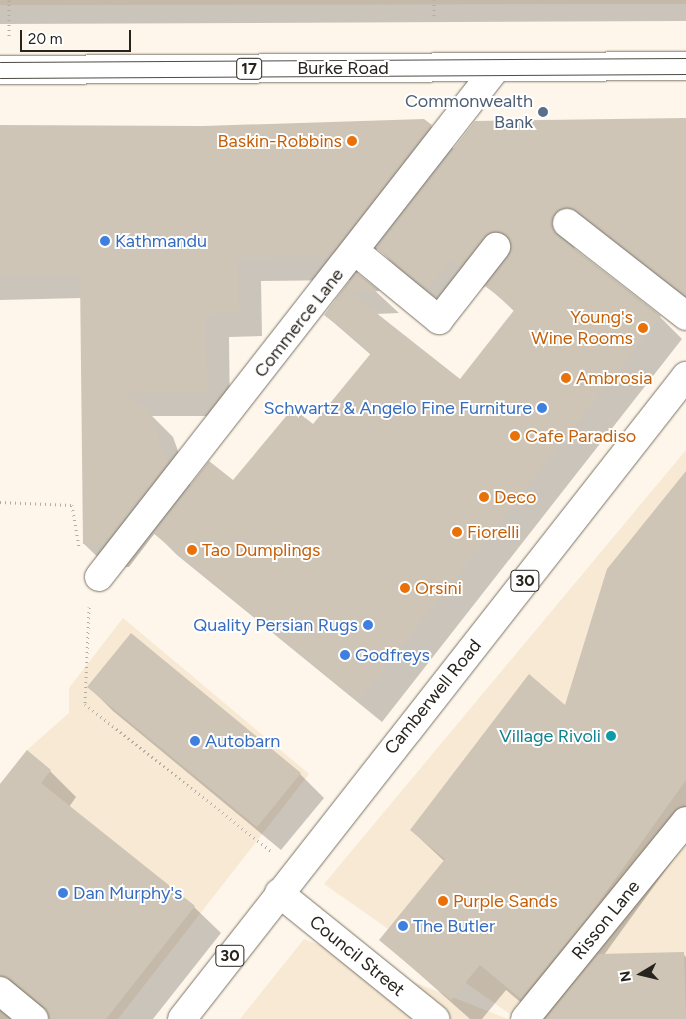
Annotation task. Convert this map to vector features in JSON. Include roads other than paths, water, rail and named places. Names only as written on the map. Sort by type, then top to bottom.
[{"type":"main road","name":"Burke Road","points":[[0,70],[686,66]]},
{"type":"main road","name":"Commerce Lane","points":[[94,589],[497,67]]},
{"type":"main road","points":[[567,223],[686,316]]},
{"type":"main road","points":[[355,251],[439,320],[496,247]]},
{"type":"main road","name":"Camberwell Road","points":[[182,1019],[686,376]]},
{"type":"main road","name":"Risson Lane","points":[[525,1019],[686,821]]},
{"type":"main road","name":"Council Street","points":[[279,894],[435,1019]]},
{"type":"main road","points":[[0,991],[34,1019]]},
{"type":"tram line","points":[[0,62],[686,58]]},
{"type":"tram line","points":[[0,78],[686,74]]},
{"type":"place","name":"Commonwealth Bank","points":[[543,112]]},
{"type":"place","name":"Baskin-Robbins","points":[[352,141]]},
{"type":"place","name":"Kathmandu","points":[[105,241]]},
{"type":"place","name":"Young's Wine Rooms","points":[[643,328]]},
{"type":"place","name":"Ambrosia","points":[[566,378]]},
{"type":"place","name":"Schwartz & Angelo Fine Furniture","points":[[542,408]]},
{"type":"place","name":"Cafe Paradiso","points":[[515,436]]},
{"type":"place","name":"Deco","points":[[484,497]]},
{"type":"place","name":"Fiorelli","points":[[457,532]]},
{"type":"place","name":"Tao Dumplings","points":[[192,550]]},
{"type":"place","name":"Orsini","points":[[405,588]]},
{"type":"place","name":"Quality Persian Rugs","points":[[368,625]]},
{"type":"place","name":"Godfreys","points":[[345,655]]},
{"type":"place","name":"Village Rivoli","points":[[611,736]]},
{"type":"place","name":"Autobarn","points":[[195,741]]},
{"type":"place","name":"Dan Murphy's","points":[[63,893]]},
{"type":"place","name":"Purple Sands","points":[[443,901]]},
{"type":"place","name":"The Butler","points":[[403,926]]}]
